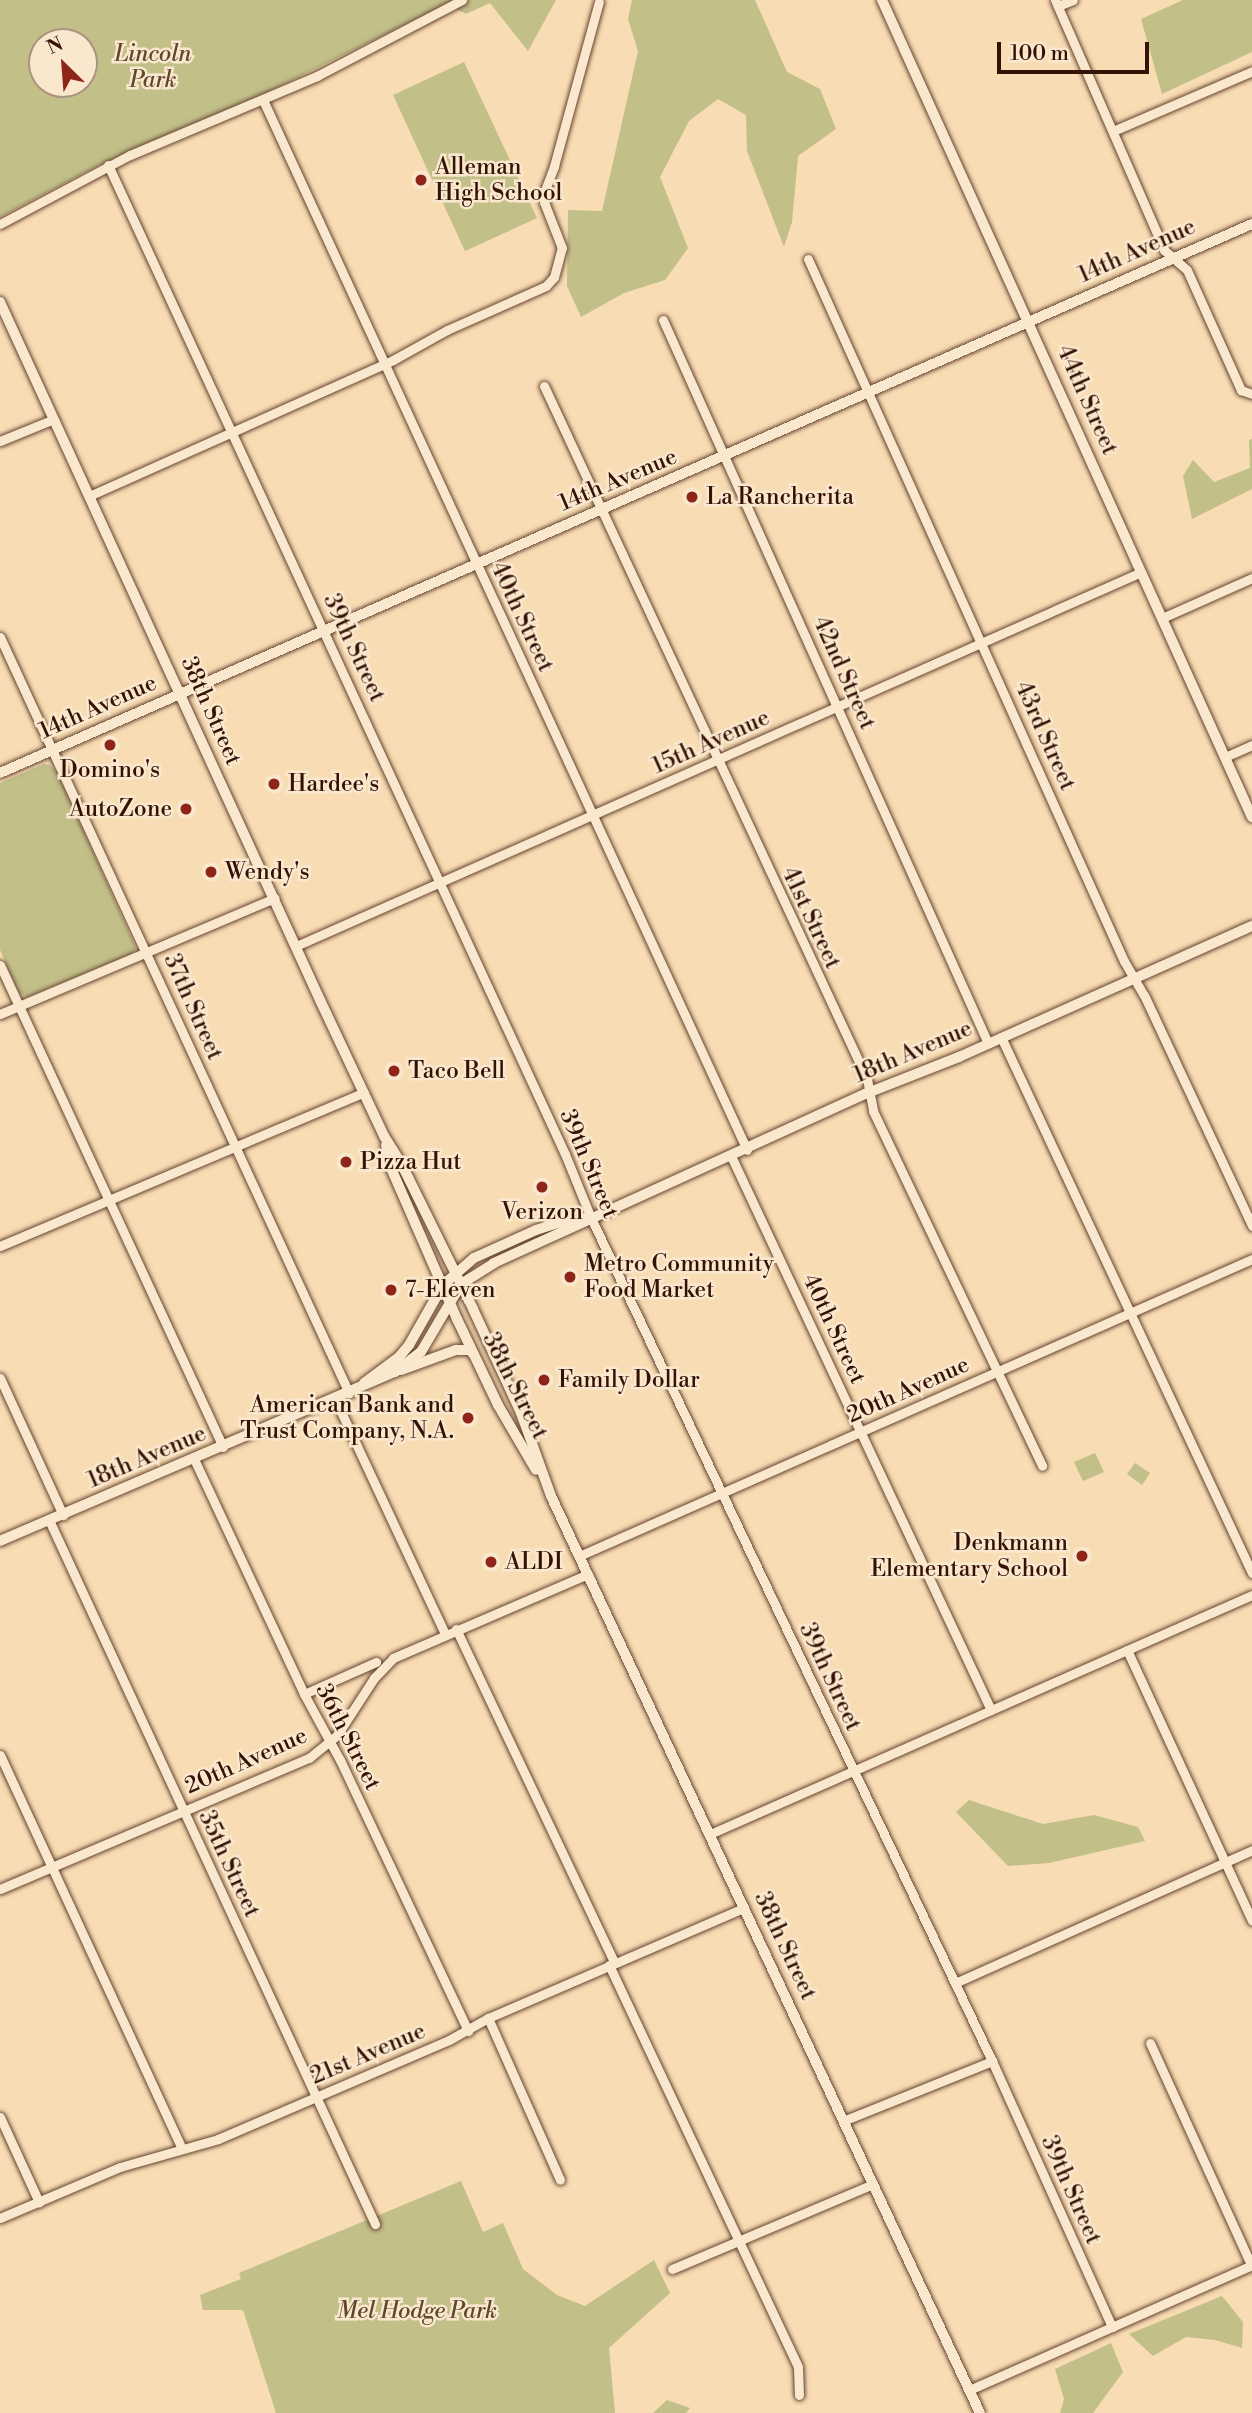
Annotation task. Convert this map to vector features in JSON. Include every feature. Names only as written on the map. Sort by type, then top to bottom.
[{"type":"street","name":"44th Street","points":[[882,0],[1252,817]]},
{"type":"street","points":[[1073,0],[1057,3],[1164,250],[1187,270],[1241,390],[1249,395]]},
{"type":"street","points":[[0,224],[108,166],[263,100],[460,2]]},
{"type":"street","points":[[89,496],[383,364],[447,330],[538,291],[554,277],[562,248],[544,194],[599,2]]},
{"type":"street","points":[[1113,131],[1252,71]]},
{"type":"street","name":"40th Street","points":[[263,100],[747,1150]]},
{"type":"street","name":"39th Street","points":[[108,166],[325,631],[565,1154],[591,1218],[955,1983],[1112,2327]]},
{"type":"street","name":"14th Avenue","points":[[0,773],[1252,224]]},
{"type":"street","name":"43rd Street","points":[[808,259],[1134,978],[1252,1226]]},
{"type":"street","name":"38th Street","points":[[0,302],[384,1136],[401,1163],[461,1284],[521,1413],[551,1496],[980,2413]]},
{"type":"street","name":"42nd Street","points":[[663,320],[988,1043]]},
{"type":"street","name":"41st Street","points":[[544,386],[870,1092],[873,1111],[1042,1466]]},
{"type":"street","points":[[0,441],[54,419]]},
{"type":"street","name":"15th Avenue","points":[[296,946],[1141,572]]},
{"type":"street","points":[[1162,618],[1252,579]]},
{"type":"street","name":"37th Street","points":[[0,637],[348,1393]]},
{"type":"street","points":[[1225,757],[1252,745]]},
{"type":"street","points":[[0,1014],[274,898]]},
{"type":"street","name":"18th Avenue","points":[[0,1541],[396,1372],[421,1352],[449,1300],[461,1284],[494,1263],[870,1092],[1002,1037],[1252,926]]},
{"type":"street","points":[[0,965],[223,1447]]},
{"type":"street","points":[[1002,1037],[1252,1573]]},
{"type":"street","points":[[0,1246],[364,1092]]},
{"type":"street","name":"38th Street","points":[[384,1136],[391,1168],[449,1300],[498,1405],[551,1496]]},
{"type":"street","name":"40th Street","points":[[731,1156],[991,1710]]},
{"type":"street","name":"18th Avenue","points":[[348,1393],[387,1367],[405,1349],[443,1285],[474,1258],[536,1230],[570,1219],[591,1218]]},
{"type":"street","name":"20th Avenue","points":[[579,1556],[1252,1259]]},
{"type":"street","points":[[396,1372],[456,1350],[470,1350],[475,1356]]},
{"type":"street","points":[[0,1378],[63,1515]]},
{"type":"street","points":[[335,1399],[445,1633]]},
{"type":"street","name":"36th Street","points":[[194,1460],[468,2031]]},
{"type":"street","name":"35th Street","points":[[49,1520],[375,2224]]},
{"type":"street","name":"20th Avenue","points":[[0,1889],[309,1758],[331,1741],[387,1662],[412,1647],[588,1574]]},
{"type":"street","points":[[710,1834],[1252,1595]]},
{"type":"street","points":[[456,1629],[798,2367],[799,2395]]},
{"type":"street","points":[[1127,1650],[1252,1921]]},
{"type":"street","name":"20th Avenue","points":[[304,1694],[376,1662]]},
{"type":"street","points":[[0,1755],[182,2149]]},
{"type":"street","points":[[955,1983],[1252,1850]]},
{"type":"street","name":"21st Avenue","points":[[0,2218],[120,2166],[218,2138],[468,2031],[488,2018],[744,1908]]},
{"type":"street","points":[[488,2018],[560,2180]]},
{"type":"street","points":[[969,2390],[1252,2265],[1150,2043]]},
{"type":"street","points":[[843,2121],[992,2062]]},
{"type":"street","points":[[0,2117],[39,2202]]},
{"type":"street","points":[[672,2269],[873,2184]]},
{"type":"green space","name":"Lincoln Park","points":[[0,0],[556,0],[528,51],[490,3],[466,14],[446,4],[266,93],[99,165],[0,217]]},
{"type":"green space","points":[[632,0],[755,0],[787,72],[820,89],[836,129],[798,156],[792,222],[784,247],[747,151],[746,115],[718,99],[689,121],[660,177],[688,248],[665,280],[624,293],[581,317],[567,286],[568,210],[602,211],[638,51],[628,19]]},
{"type":"green space","points":[[1183,0],[1252,0],[1252,52],[1162,94],[1141,19]]},
{"type":"green space","points":[[464,62],[537,218],[465,251],[393,95]]},
{"type":"green space","points":[[1252,439],[1252,489],[1192,519],[1183,476],[1193,460],[1214,482],[1250,468],[1249,440]]},
{"type":"green space","points":[[44,764],[50,765],[58,774],[136,948],[131,954],[27,997],[19,993],[0,950],[0,783]]},
{"type":"green space","points":[[1095,1453],[1104,1472],[1083,1481],[1074,1462]]},
{"type":"green space","points":[[1135,1463],[1150,1473],[1142,1485],[1127,1474]]},
{"type":"green space","points":[[969,1800],[1043,1824],[1094,1815],[1138,1827],[1145,1841],[1049,1863],[1008,1866],[956,1812]]},
{"type":"green space","name":"Mel Hodge Park","points":[[461,2181],[483,2232],[503,2223],[523,2269],[557,2295],[585,2306],[654,2260],[670,2293],[609,2348],[615,2413],[276,2413],[243,2310],[203,2310],[200,2295],[241,2279],[239,2273]]},
{"type":"green space","points":[[1222,2296],[1243,2322],[1242,2348],[1215,2340],[1186,2337],[1153,2356],[1129,2334]]},
{"type":"green space","points":[[1111,2343],[1123,2372],[1093,2413],[1060,2413],[1064,2399],[1055,2369]]},
{"type":"green space","points":[[667,2400],[690,2408],[686,2413],[653,2413]]},
{"type":"place","name":"Alleman High School","points":[[421,180]]},
{"type":"place","name":"La Rancherita","points":[[692,497]]},
{"type":"place","name":"Domino's","points":[[110,745]]},
{"type":"place","name":"Hardee's","points":[[274,784]]},
{"type":"place","name":"AutoZone","points":[[186,809]]},
{"type":"place","name":"Wendy's","points":[[211,872]]},
{"type":"place","name":"Taco Bell","points":[[394,1071]]},
{"type":"place","name":"Pizza Hut","points":[[346,1162]]},
{"type":"place","name":"Verizon","points":[[542,1187]]},
{"type":"place","name":"Metro Community Food Market","points":[[570,1277]]},
{"type":"place","name":"7-Eleven","points":[[391,1290]]},
{"type":"place","name":"Family Dollar","points":[[544,1380]]},
{"type":"place","name":"American Bank and Trust Company, N.A.","points":[[468,1418]]},
{"type":"place","name":"Denkmann Elementary School","points":[[1082,1556]]},
{"type":"place","name":"ALDI","points":[[491,1562]]}]
